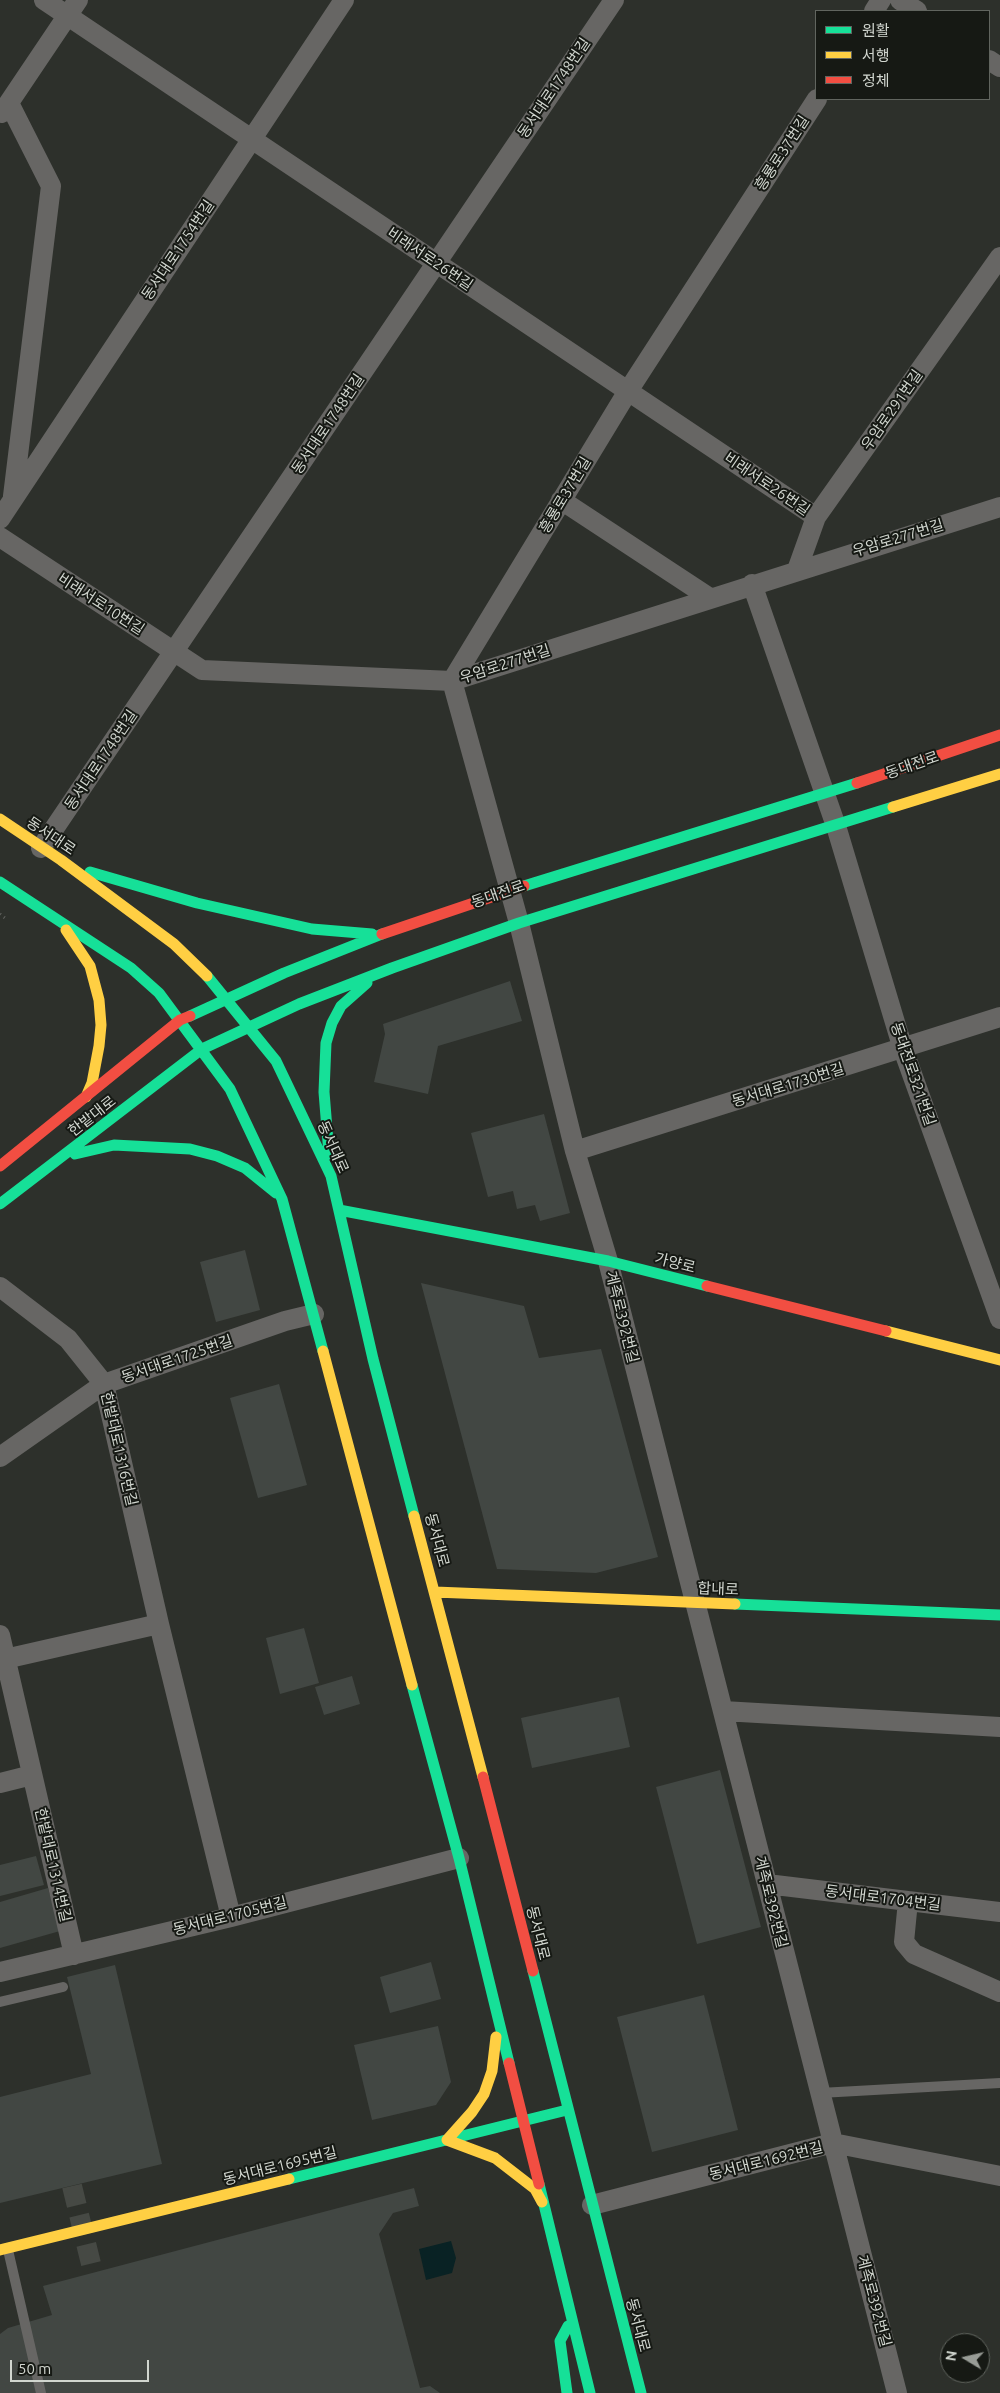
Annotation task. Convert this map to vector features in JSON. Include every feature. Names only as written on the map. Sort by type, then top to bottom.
[{"type":"main road","name":"동대전로","points":[[180,1020],[284,973],[382,934],[510,890],[825,794],[1000,735]]},
{"type":"main road","points":[[202,1049],[299,1004],[392,968],[519,923],[1000,774]]},
{"type":"main road","name":"동서대로","points":[[0,819],[61,860],[174,944],[203,971],[250,1027],[284,1075],[332,1176],[373,1359],[435,1592],[641,2393]]},
{"type":"main road","points":[[61,860],[106,878],[150,891],[312,930],[382,934]]},
{"type":"main road","points":[[2,888],[54,916],[148,982],[180,1020],[230,1089],[282,1199],[459,1858],[590,2393]]},
{"type":"main road","points":[[54,916],[82,951],[95,981],[99,1000],[101,1025],[99,1046],[92,1082],[86,1098]]},
{"type":"main road","points":[[332,1176],[325,1114],[323,1066],[332,1023],[341,1006],[348,998],[392,968]]},
{"type":"main road","name":"한밭대로","points":[[0,1166],[180,1020]]},
{"type":"main road","name":"한밭대로","points":[[0,1204],[202,1049]]},
{"type":"main road","points":[[59,1160],[85,1150],[114,1145],[190,1149],[217,1156],[245,1168],[263,1180],[282,1199]]},
{"type":"main road","points":[[0,1152],[14,1156]]},
{"type":"main road","name":"가양로","points":[[339,1210],[608,1261],[1000,1360]]},
{"type":"main road","name":"합내로","points":[[435,1592],[1000,1615]]},
{"type":"main road","points":[[498,2015],[492,2071],[484,2094],[472,2112],[447,2140],[497,2160],[535,2189],[544,2206]]},
{"type":"main road","name":"동서대로1695번길","points":[[4,2249],[567,2110]]},
{"type":"main road","points":[[567,2393],[560,2341],[572,2318]]},
{"type":"street","name":"비래서로26번길","points":[[44,0],[72,8],[252,139],[816,517]]},
{"type":"street","name":"동서대로1754번길","points":[[0,519],[344,0]]},
{"type":"street","name":"동서대로1748번길","points":[[42,848],[614,0]]},
{"type":"street","points":[[900,0],[915,10]]},
{"type":"street","points":[[4,109],[72,8]]},
{"type":"street","name":"흥룡로37번길","points":[[452,681],[628,391],[816,100]]},
{"type":"street","name":"동서대로1754번길","points":[[4,109],[51,186],[13,499]]},
{"type":"street","name":"우암로291번길","points":[[797,570],[816,517],[1000,257]]},
{"type":"street","points":[[561,500],[710,598]]},
{"type":"street","name":"우암로277번길","points":[[202,670],[452,681],[752,584],[1000,507]]},
{"type":"street","name":"비래서로10번길","points":[[0,537],[202,670]]},
{"type":"street","points":[[752,584],[836,826]]},
{"type":"street","points":[[452,681],[519,923]]},
{"type":"street","name":"동대전로321번길","points":[[836,826],[903,1049],[1000,1318]]},
{"type":"street","name":"계족로392번길","points":[[519,923],[575,1151],[608,1261],[897,2393]]},
{"type":"street","name":"동서대로1730번길","points":[[575,1151],[1000,1017]]},
{"type":"street","name":"한밭대로1316번길","points":[[0,1287],[68,1339],[104,1384],[159,1624],[231,1917]]},
{"type":"street","name":"동서대로1725번길","points":[[0,1457],[104,1384],[285,1321],[314,1314]]},
{"type":"street","points":[[5,1659],[159,1624]]},
{"type":"street","name":"한밭대로1314번길","points":[[0,1635],[74,1955]]},
{"type":"street","points":[[723,1712],[1000,1727]]},
{"type":"street","points":[[0,1783],[32,1775]]},
{"type":"street","name":"동서대로1705번길","points":[[0,1972],[231,1917],[459,1858]]},
{"type":"street","name":"동서대로1704번길","points":[[766,1884],[1000,1912]]},
{"type":"street","points":[[908,1901],[904,1942],[914,1954],[1000,1992]]},
{"type":"street","name":"동서대로1692번길","points":[[592,2205],[832,2143],[1000,2176]]},
{"type":"lane","points":[[0,2002],[63,1987]]},
{"type":"lane","points":[[820,2093],[1000,2083]]},
{"type":"lane","points":[[4,2249],[41,2393]]},
{"type":"path","points":[[0,914],[5,918]]},
{"type":"water","points":[[451,2241],[456,2258],[452,2273],[426,2280],[419,2249]]},
{"type":"building","points":[[510,981],[522,1021],[438,1046],[428,1094],[374,1082],[385,1034],[383,1024]]},
{"type":"building","points":[[544,1114],[570,1213],[540,1221],[535,1205],[517,1209],[513,1191],[488,1197],[471,1133]]},
{"type":"building","points":[[245,1250],[260,1310],[216,1322],[200,1262]]},
{"type":"building","points":[[421,1283],[524,1306],[539,1358],[601,1349],[658,1557],[596,1573],[497,1569]]},
{"type":"building","points":[[279,1384],[307,1485],[258,1498],[230,1398]]},
{"type":"building","points":[[304,1628],[319,1683],[280,1694],[266,1638]]},
{"type":"building","points":[[352,1676],[360,1704],[324,1715],[315,1687]]},
{"type":"building","points":[[619,1697],[630,1747],[532,1768],[521,1718]]},
{"type":"building","points":[[720,1770],[761,1927],[697,1944],[656,1787]]},
{"type":"building","points":[[36,1856],[44,1885],[0,1896],[0,1865]]},
{"type":"building","points":[[48,1888],[60,1931],[0,1948],[0,1902]]},
{"type":"building","points":[[431,1962],[441,1999],[390,2013],[380,1977]]},
{"type":"building","points":[[115,1965],[162,2164],[0,2203],[0,2097],[91,2074],[67,1977]]},
{"type":"building","points":[[704,1995],[738,2130],[652,2152],[617,2017]]},
{"type":"building","points":[[438,2026],[451,2082],[436,2105],[372,2120],[354,2045]]},
{"type":"building","points":[[414,2188],[419,2206],[393,2213],[379,2234],[420,2388],[430,2386],[440,2393],[0,2393],[0,2334],[8,2328],[52,2315],[43,2286]]},
{"type":"tunnel","points":[[72,2186],[93,2272]]},
{"type":"traffic: fast","points":[[524,886],[857,783]]},
{"type":"traffic: fast","points":[[392,968],[519,923],[893,807]]},
{"type":"traffic: fast","points":[[90,872],[197,903],[312,929],[372,934]]},
{"type":"traffic: fast","points":[[0,882],[131,968],[159,993],[230,1089],[282,1199],[323,1351]]},
{"type":"traffic: fast","points":[[190,1016],[284,973],[382,934]]},
{"type":"traffic: fast","points":[[0,1204],[202,1049],[299,1004],[392,968]]},
{"type":"traffic: fast","points":[[207,976],[276,1061],[331,1176],[373,1359],[414,1516]]},
{"type":"traffic: fast","points":[[329,1154],[324,1092],[326,1043],[332,1023],[341,1006],[367,983]]},
{"type":"traffic: fast","points":[[75,1154],[114,1145],[190,1149],[217,1156],[245,1168],[276,1193]]},
{"type":"traffic: fast","points":[[339,1210],[608,1261],[707,1286]]},
{"type":"traffic: fast","points":[[735,1604],[1000,1615]]},
{"type":"traffic: fast","points":[[412,1685],[459,1858],[509,2063]]},
{"type":"traffic: fast","points":[[533,1971],[641,2393]]},
{"type":"traffic: fast","points":[[289,2179],[567,2110]]},
{"type":"traffic: fast","points":[[539,2184],[590,2393]]},
{"type":"traffic: fast","points":[[567,2393],[560,2341],[568,2326]]},
{"type":"traffic: slow","points":[[893,807],[1000,774]]},
{"type":"traffic: slow","points":[[0,819],[61,860],[174,944],[207,976]]},
{"type":"traffic: slow","points":[[66,930],[90,966],[99,1000],[101,1025],[99,1046],[92,1083],[86,1097]]},
{"type":"traffic: slow","points":[[886,1331],[1000,1360]]},
{"type":"traffic: slow","points":[[323,1351],[412,1685]]},
{"type":"traffic: slow","points":[[414,1516],[483,1777]]},
{"type":"traffic: slow","points":[[435,1592],[735,1604]]},
{"type":"traffic: slow","points":[[496,2037],[492,2071],[484,2094],[472,2112],[447,2140],[495,2158],[535,2189],[542,2202]]},
{"type":"traffic: slow","points":[[0,2250],[289,2179]]},
{"type":"traffic: jam","points":[[857,783],[1000,735]]},
{"type":"traffic: jam","points":[[382,934],[524,886]]},
{"type":"traffic: jam","points":[[0,1166],[180,1020],[190,1016]]},
{"type":"traffic: jam","points":[[707,1286],[886,1331]]},
{"type":"traffic: jam","points":[[483,1777],[533,1971]]},
{"type":"traffic: jam","points":[[509,2063],[539,2184]]}]
